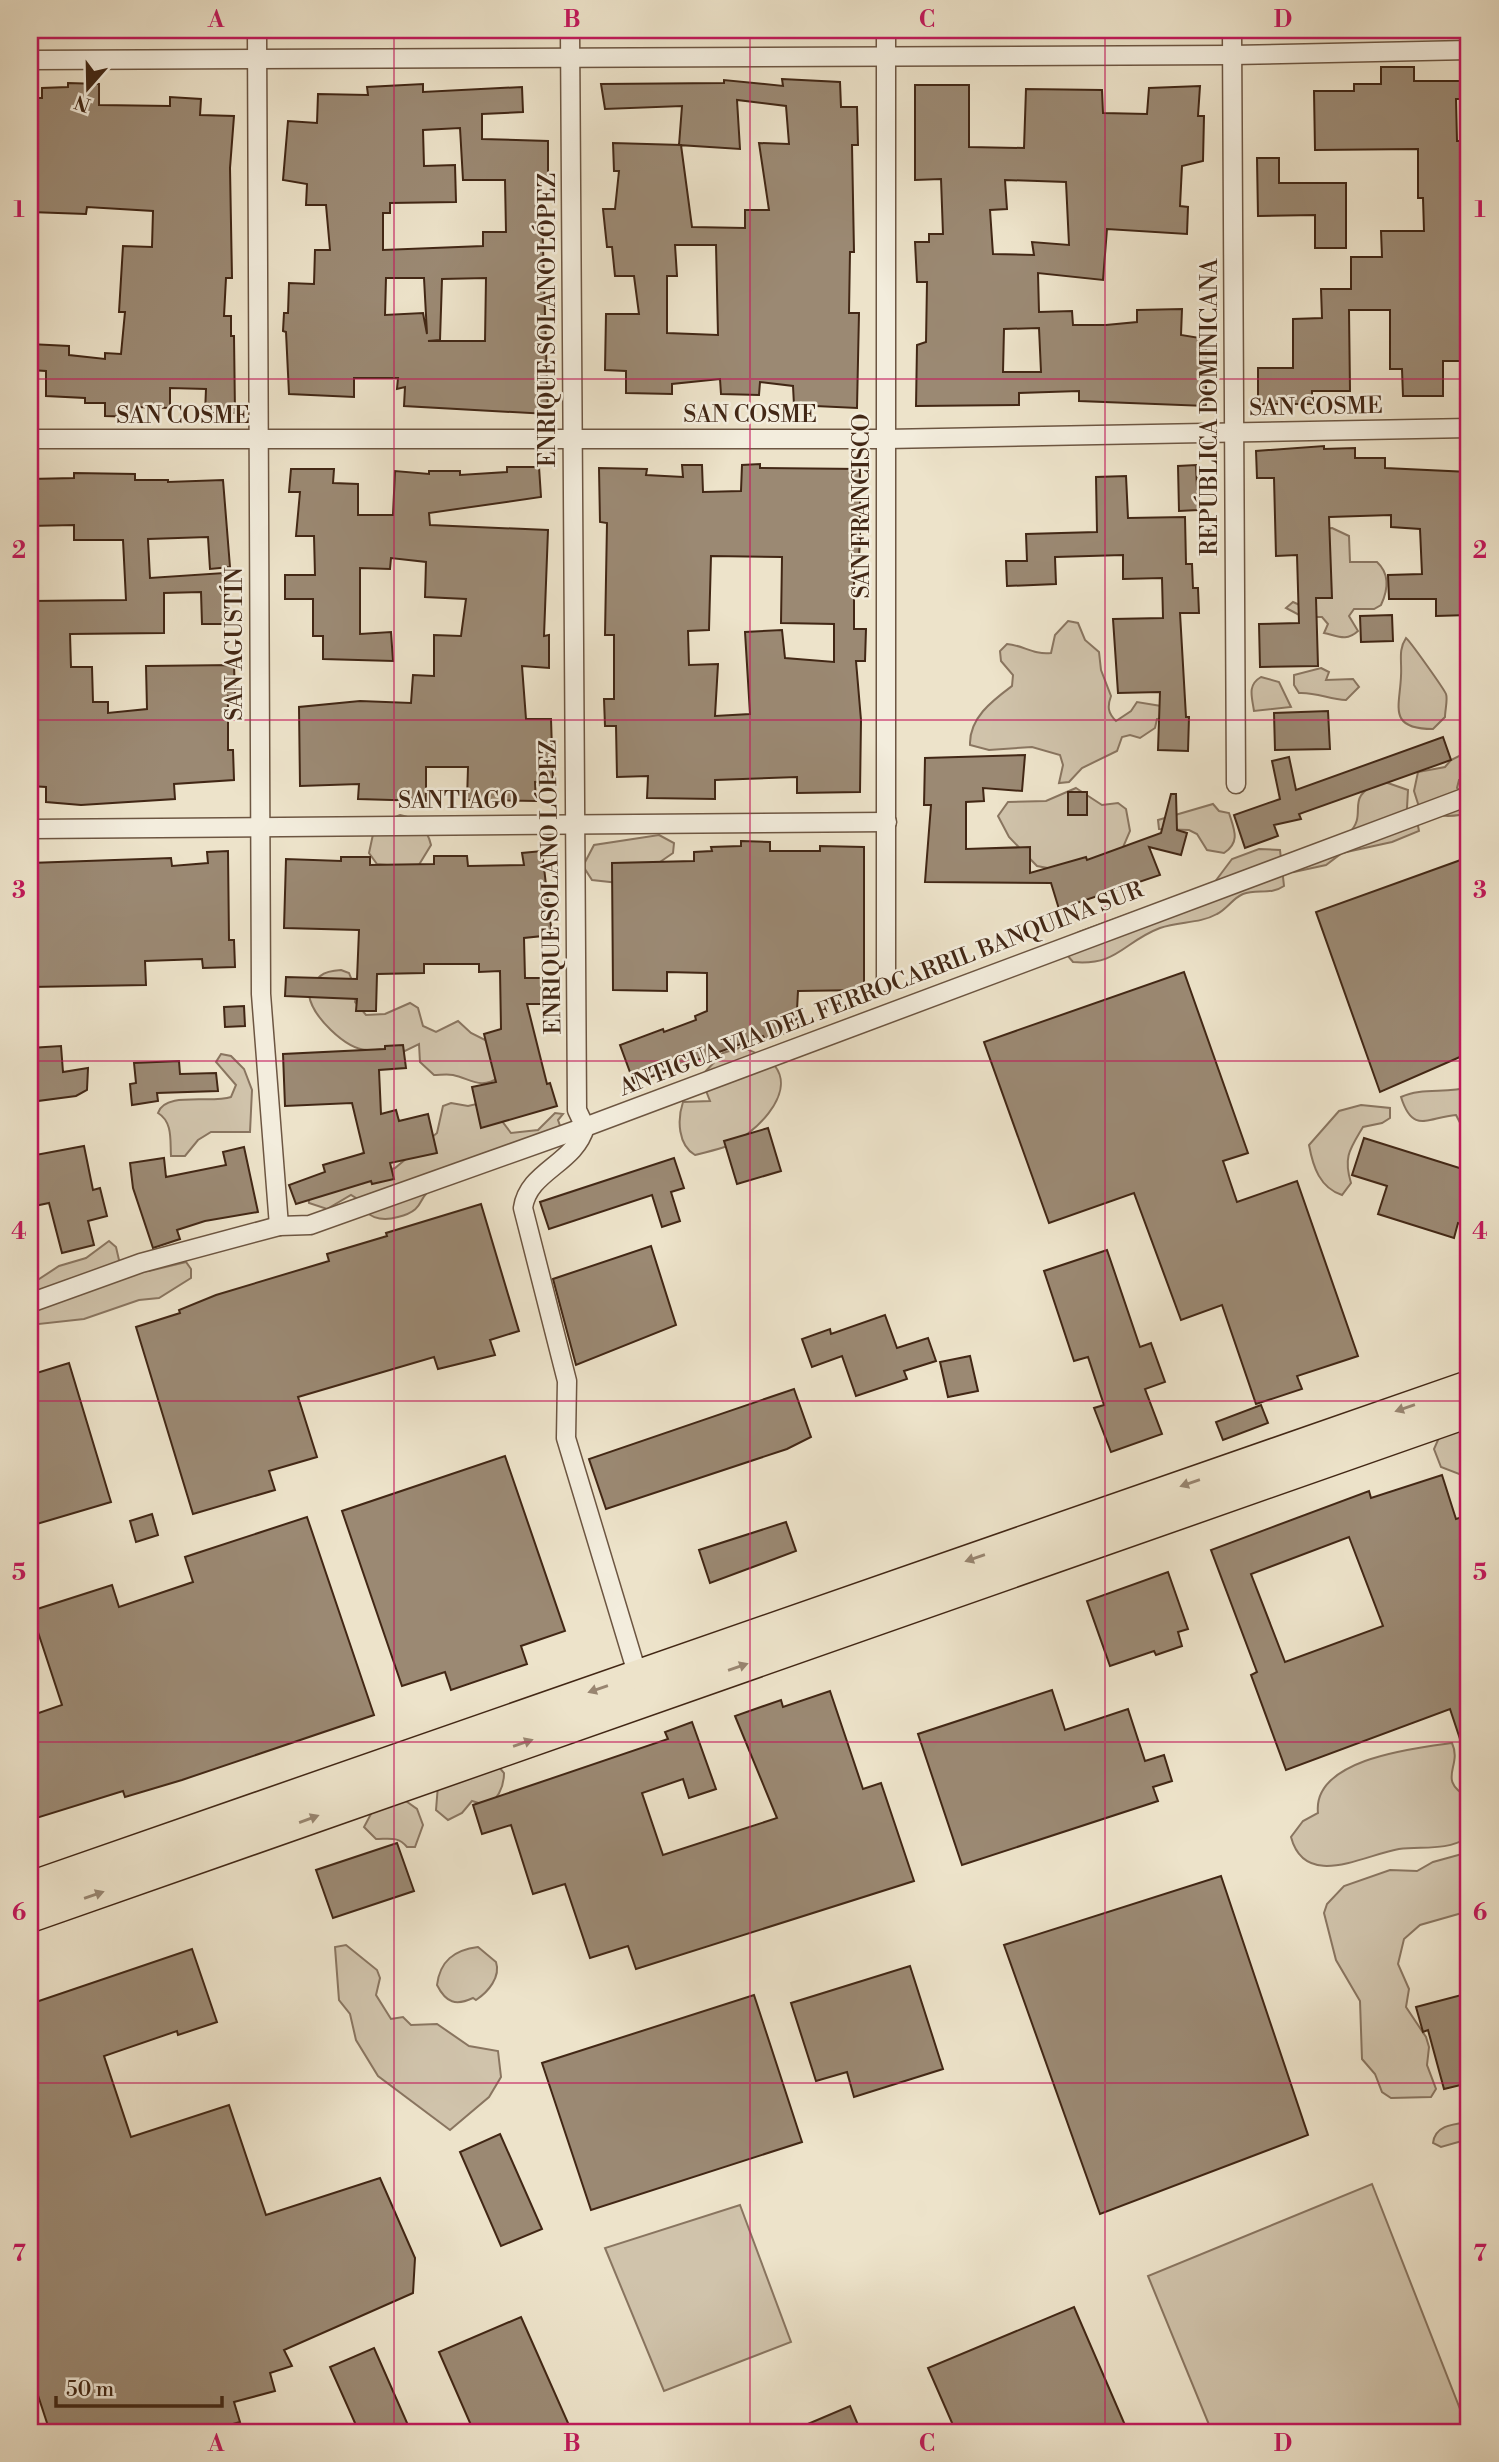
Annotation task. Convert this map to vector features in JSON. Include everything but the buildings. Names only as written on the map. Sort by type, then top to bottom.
[{"type":"highway","points":[[30,1917],[641,1688],[1469,1385]]},
{"type":"highway","points":[[30,1887],[641,1688],[1469,1412]]},
{"type":"street","name":"SAN AGUSTÍN","points":[[257,30],[261,993],[279,1226]]},
{"type":"street","name":"ENRIQUE SOLANO LÓPEZ","points":[[570,30],[574,825],[578,1110],[585,1126]]},
{"type":"street","name":"SAN FRANCISCO","points":[[886,30],[886,982]]},
{"type":"street","name":"REPÚBLICA DOMINICANA","points":[[1232,30],[1236,784]]},
{"type":"street","points":[[30,60],[1232,55],[1469,50]]},
{"type":"street","name":"SAN COSME","points":[[30,439],[886,439],[1469,428]]},
{"type":"street","name":"ANTIGUA VIA DEL FERROCARRIL BANQUINA SUR","points":[[279,1226],[310,1225],[585,1126],[1469,796]]},
{"type":"street","name":"SANTIAGO","points":[[30,829],[887,822]]},
{"type":"street","points":[[585,1126],[574,1151],[530,1186],[523,1208],[567,1381],[566,1438],[641,1688]]},
{"type":"street","points":[[30,1303],[141,1263],[279,1226]]},
{"type":"shaded area","points":[[1332,528],[1349,536],[1350,562],[1377,562],[1386,577],[1381,605],[1374,609],[1354,609],[1349,616],[1358,631],[1346,637],[1324,633],[1328,624],[1322,617],[1303,617],[1286,608],[1293,602],[1302,606],[1323,529]]},
{"type":"shaded area","points":[[1068,621],[1078,623],[1085,640],[1099,652],[1101,670],[1111,696],[1109,710],[1116,721],[1131,711],[1137,702],[1173,708],[1178,718],[1157,719],[1155,728],[1140,738],[1130,735],[1122,737],[1117,751],[1082,768],[1069,782],[1059,783],[1063,765],[1060,755],[1032,747],[989,750],[970,745],[973,726],[978,718],[1012,686],[1013,675],[1001,661],[1000,651],[1007,644],[1039,653],[1051,653],[1055,635]]},
{"type":"shaded area","points":[[1406,638],[1446,694],[1445,717],[1433,729],[1408,725],[1399,714],[1401,651]]},
{"type":"shaded area","points":[[1321,668],[1329,672],[1326,680],[1353,679],[1359,687],[1346,700],[1299,693],[1294,685],[1294,675]]},
{"type":"shaded area","points":[[1261,677],[1279,682],[1291,707],[1254,711],[1252,688]]},
{"type":"shaded area","points":[[1469,751],[1469,781],[1459,780],[1457,788],[1469,798],[1469,812],[1444,816],[1420,810],[1414,791],[1418,772],[1445,767],[1451,760]]},
{"type":"shaded area","points":[[1382,781],[1408,790],[1407,808],[1417,821],[1419,831],[1392,842],[1342,853],[1326,865],[1294,872],[1295,863],[1330,846],[1349,833],[1355,825],[1359,799],[1370,787]]},
{"type":"shaded area","points":[[1076,788],[1102,805],[1118,803],[1126,809],[1130,831],[1121,852],[1053,869],[1037,866],[1009,837],[998,816],[1008,802],[1046,801]]},
{"type":"shaded area","points":[[1213,804],[1219,811],[1229,813],[1234,830],[1233,844],[1224,853],[1207,850],[1197,834],[1189,830],[1159,829],[1158,820]]},
{"type":"shaded area","points":[[400,815],[416,821],[424,829],[431,845],[417,868],[377,864],[369,853],[375,825]]},
{"type":"shaded area","points":[[659,835],[674,843],[673,853],[628,884],[592,880],[583,866],[594,845]]},
{"type":"shaded area","points":[[1259,849],[1280,850],[1284,886],[1243,894],[1221,912],[1210,917],[1160,928],[1111,957],[1073,962],[1067,955],[1070,937],[1079,932],[1214,883],[1232,859]]},
{"type":"shaded area","points":[[341,970],[349,973],[357,993],[355,1002],[366,1015],[385,1014],[410,1003],[418,1008],[423,1026],[436,1032],[458,1021],[471,1033],[497,1046],[499,1077],[481,1083],[453,1075],[434,1075],[420,1062],[419,1044],[405,1051],[367,1050],[340,1038],[316,1012],[309,995],[320,976]]},
{"type":"shaded area","points":[[742,1047],[764,1057],[775,1066],[780,1077],[776,1101],[759,1124],[737,1141],[695,1155],[685,1145],[680,1132],[683,1102],[710,1101],[703,1083],[703,1074],[723,1053]]},
{"type":"shaded area","points":[[221,1054],[231,1056],[244,1069],[252,1090],[250,1132],[211,1132],[198,1140],[185,1156],[171,1156],[168,1127],[158,1113],[162,1106],[179,1100],[231,1097],[236,1085],[216,1062]]},
{"type":"shaded area","points":[[1469,1087],[1469,1140],[1456,1115],[1416,1120],[1406,1109],[1401,1097],[1417,1092]]},
{"type":"shaded area","points":[[451,1103],[468,1106],[481,1103],[495,1112],[511,1133],[538,1130],[555,1113],[563,1114],[558,1120],[564,1137],[433,1188],[418,1207],[398,1217],[380,1219],[369,1215],[359,1200],[351,1195],[327,1209],[309,1203],[308,1193],[368,1149],[386,1171],[395,1168],[437,1133],[443,1106]]},
{"type":"shaded area","points":[[1361,1105],[1390,1108],[1390,1118],[1382,1123],[1363,1127],[1349,1154],[1351,1183],[1342,1195],[1334,1192],[1319,1176],[1309,1145],[1339,1111]]},
{"type":"shaded area","points":[[109,1241],[116,1247],[122,1273],[149,1271],[186,1262],[191,1269],[191,1278],[159,1298],[139,1300],[84,1319],[30,1325],[30,1285],[59,1266],[86,1258]]},
{"type":"shaded area","points":[[1469,1410],[1469,1469],[1459,1474],[1441,1467],[1434,1449],[1441,1433]]},
{"type":"shaded area","points":[[1452,1743],[1455,1759],[1452,1779],[1459,1791],[1469,1798],[1467,1838],[1451,1845],[1399,1849],[1337,1865],[1322,1866],[1309,1862],[1298,1853],[1291,1837],[1303,1821],[1318,1813],[1321,1795],[1331,1780],[1348,1768],[1369,1760],[1415,1748]]},
{"type":"shaded area","points":[[499,1767],[504,1773],[502,1787],[488,1806],[472,1801],[462,1813],[448,1820],[436,1810],[438,1785]]},
{"type":"shaded area","points":[[403,1799],[417,1809],[423,1825],[415,1847],[407,1847],[393,1839],[376,1839],[364,1827],[372,1812]]},
{"type":"shaded area","points":[[1469,1852],[1469,1911],[1420,1925],[1404,1939],[1398,1964],[1409,1989],[1406,2007],[1426,2037],[1429,2047],[1427,2065],[1436,2089],[1431,2097],[1391,2098],[1382,2092],[1375,2074],[1362,2059],[1360,2001],[1336,1960],[1324,1913],[1327,1904],[1344,1886],[1390,1870],[1417,1871],[1433,1862]]},
{"type":"shaded area","points":[[346,1945],[377,1970],[380,1978],[376,1995],[391,2019],[403,2017],[411,2025],[437,2024],[469,2046],[498,2051],[501,2077],[489,2097],[450,2130],[378,2076],[356,2040],[350,2014],[339,2000],[335,1947]]},
{"type":"shaded area","points":[[478,1947],[496,1962],[497,1973],[492,1984],[476,2000],[473,1998],[457,2002],[448,1999],[437,1985],[441,1969],[455,1954]]},
{"type":"shaded area","points":[[1469,2122],[1469,2139],[1441,2147],[1433,2143],[1441,2129]]},
{"type":"shaded area","points":[[1372,2184],[1469,2432],[1212,2432],[1148,2276]]},
{"type":"shaded area","points":[[740,2205],[791,2342],[664,2391],[605,2248]]}]
